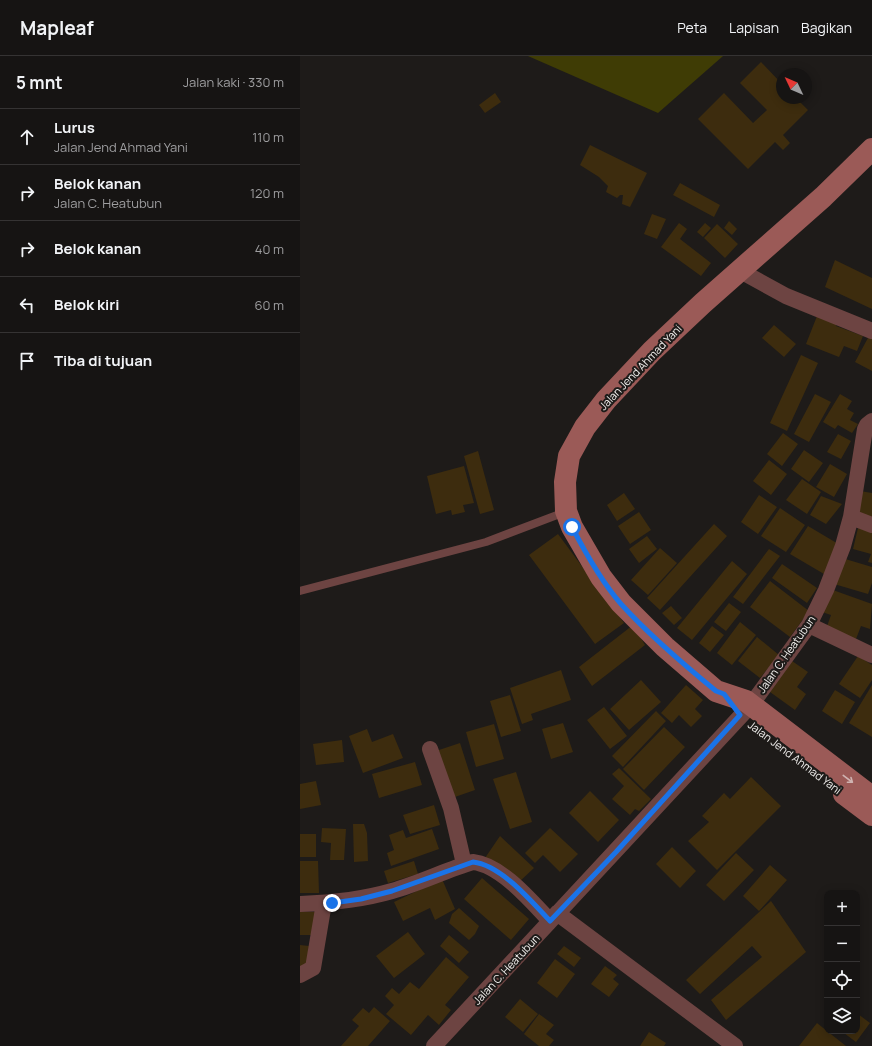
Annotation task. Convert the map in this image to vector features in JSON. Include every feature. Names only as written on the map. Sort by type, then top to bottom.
[{"type":"main road","name":"Jalan Jend Ahmad Yani","points":[[872,149],[823,197],[741,268],[652,351],[606,400],[585,427],[569,456],[565,482],[566,511],[581,545],[621,603],[665,648],[716,691],[740,698],[746,710],[872,815]]},
{"type":"main road","name":"Jalan Jend Ahmad Yani","points":[[746,710],[872,797]]},
{"type":"street","points":[[741,268],[746,274],[786,296],[872,330]]},
{"type":"street","name":"Jalan C. Heatubun","points":[[434,1046],[746,710],[809,625],[839,560],[851,517],[866,425],[872,421]]},
{"type":"street","points":[[851,517],[872,525]]},
{"type":"street","points":[[809,625],[872,655]]},
{"type":"street","points":[[430,749],[451,808],[464,864]]},
{"type":"street","points":[[300,904],[361,899],[392,891],[464,864],[478,862],[492,868],[554,917],[735,1046]]},
{"type":"street","points":[[300,975],[313,968],[324,903]]},
{"type":"lane","points":[[300,591],[486,542],[566,511]]},
{"type":"shaded area","points":[[528,56],[723,56],[658,113]]},
{"type":"building","points":[[761,62],[776,78],[776,104],[802,104],[808,110],[783,135],[790,143],[783,150],[775,142],[748,169],[698,119],[724,93],[753,123],[767,110],[740,83]]},
{"type":"building","points":[[495,93],[501,102],[485,113],[479,105]]},
{"type":"building","points":[[590,145],[647,173],[630,207],[622,204],[623,195],[620,195],[617,198],[606,192],[608,186],[599,177],[580,165]]},
{"type":"building","points":[[680,183],[720,205],[714,217],[673,195]]},
{"type":"building","points":[[652,214],[666,219],[657,239],[644,234]]},
{"type":"building","points":[[729,221],[737,229],[732,235],[724,228]]},
{"type":"building","points":[[679,223],[687,229],[680,239],[711,263],[701,276],[661,247]]},
{"type":"building","points":[[705,223],[711,228],[703,237],[697,232]]},
{"type":"building","points":[[717,224],[738,244],[725,258],[704,238]]},
{"type":"building","points":[[835,260],[872,278],[872,309],[825,287]]},
{"type":"building","points":[[819,311],[838,319],[836,326],[863,336],[857,351],[844,346],[839,357],[806,344]]},
{"type":"building","points":[[774,325],[796,344],[784,357],[762,338]]},
{"type":"building","points":[[869,336],[872,338],[872,371],[855,362]]},
{"type":"building","points":[[801,355],[818,363],[787,431],[770,423]]},
{"type":"building","points":[[815,394],[831,402],[809,442],[794,434]]},
{"type":"building","points":[[840,394],[852,401],[847,409],[854,413],[850,420],[858,424],[852,433],[838,425],[835,429],[823,422]]},
{"type":"building","points":[[783,433],[798,444],[782,466],[767,454]]},
{"type":"building","points":[[838,434],[851,441],[841,459],[827,452]]},
{"type":"building","points":[[804,450],[823,463],[809,482],[791,469]]},
{"type":"building","points":[[478,451],[494,510],[480,514],[464,456]]},
{"type":"building","points":[[769,460],[787,474],[771,495],[753,481]]},
{"type":"building","points":[[830,464],[847,474],[834,497],[816,487]]},
{"type":"building","points":[[464,466],[474,503],[463,505],[465,512],[452,515],[451,510],[436,514],[427,476]]},
{"type":"building","points":[[802,479],[821,492],[807,514],[786,500]]},
{"type":"building","points":[[860,491],[872,493],[872,517],[856,513]]},
{"type":"building","points":[[624,493],[635,509],[617,521],[607,505]]},
{"type":"building","points":[[759,495],[777,507],[758,534],[741,522]]},
{"type":"building","points":[[821,496],[842,504],[826,524],[810,515]]},
{"type":"building","points":[[780,508],[805,525],[786,552],[761,536]]},
{"type":"building","points":[[639,512],[651,530],[630,544],[618,526]]},
{"type":"building","points":[[714,524],[727,536],[660,610],[647,598]]},
{"type":"building","points":[[808,526],[840,545],[824,574],[790,554]]},
{"type":"building","points":[[858,528],[872,531],[872,563],[868,562],[871,554],[853,549]]},
{"type":"building","points":[[558,534],[624,623],[595,644],[529,555]]},
{"type":"building","points":[[647,536],[657,549],[639,563],[629,549]]},
{"type":"building","points":[[660,548],[677,563],[648,595],[631,580]]},
{"type":"building","points":[[769,549],[780,556],[743,604],[733,597]]},
{"type":"building","points":[[842,558],[872,567],[872,583],[868,594],[834,584]]},
{"type":"building","points":[[732,561],[747,574],[692,640],[677,628]]},
{"type":"building","points":[[782,564],[817,588],[807,603],[772,578]]},
{"type":"building","points":[[770,581],[809,611],[790,637],[750,607]]},
{"type":"building","points":[[830,589],[872,604],[870,629],[861,626],[856,639],[826,629],[831,615],[822,612]]},
{"type":"building","points":[[729,603],[741,612],[726,631],[714,622]]},
{"type":"building","points":[[671,606],[682,618],[674,625],[662,613]]},
{"type":"building","points":[[740,622],[756,635],[732,665],[717,653]]},
{"type":"building","points":[[633,625],[645,645],[592,686],[579,667]]},
{"type":"building","points":[[712,626],[724,635],[710,652],[699,643]]},
{"type":"building","points":[[757,637],[779,655],[760,678],[738,661]]},
{"type":"building","points":[[858,656],[872,665],[872,680],[860,698],[839,684]]},
{"type":"building","points":[[792,661],[808,672],[797,687],[806,694],[795,710],[770,692]]},
{"type":"building","points":[[561,670],[571,700],[531,714],[533,720],[522,724],[510,688]]},
{"type":"building","points":[[641,680],[661,702],[629,730],[610,709]]},
{"type":"building","points":[[686,685],[703,700],[695,709],[702,716],[691,727],[679,715],[672,723],[661,713]]},
{"type":"building","points":[[872,685],[872,737],[849,723]]},
{"type":"building","points":[[835,690],[855,702],[842,724],[822,711]]},
{"type":"building","points":[[510,695],[521,731],[501,737],[490,701]]},
{"type":"building","points":[[604,707],[627,736],[610,749],[587,720]]},
{"type":"building","points":[[656,711],[666,721],[623,767],[612,756]]},
{"type":"building","points":[[563,723],[573,752],[551,759],[542,729]]},
{"type":"building","points":[[494,724],[504,759],[476,767],[466,732]]},
{"type":"building","points":[[664,727],[685,747],[644,790],[623,769]]},
{"type":"building","points":[[367,729],[372,742],[393,734],[403,758],[363,773],[349,736]]},
{"type":"building","points":[[342,740],[344,762],[316,765],[313,744]]},
{"type":"building","points":[[460,743],[475,790],[452,798],[436,751]]},
{"type":"building","points":[[415,762],[422,785],[379,798],[372,774]]},
{"type":"building","points":[[619,768],[651,799],[639,811],[635,809],[630,815],[612,799],[624,786],[612,774]]},
{"type":"building","points":[[516,772],[532,822],[510,829],[493,779]]},
{"type":"building","points":[[751,777],[781,806],[717,870],[688,841],[709,822],[702,816],[724,793],[730,799]]},
{"type":"building","points":[[316,781],[321,805],[300,809],[300,784]]},
{"type":"building","points":[[590,791],[619,820],[598,842],[569,813]]},
{"type":"building","points":[[434,805],[440,825],[410,834],[403,815]]},
{"type":"building","points":[[353,824],[364,824],[367,833],[368,861],[354,862]]},
{"type":"building","points":[[322,828],[346,829],[344,860],[330,860],[331,843],[321,842]]},
{"type":"building","points":[[550,828],[578,854],[560,872],[543,855],[535,863],[525,853]]},
{"type":"building","points":[[432,829],[439,849],[391,866],[387,853],[394,850],[389,835],[403,830],[406,838]]},
{"type":"building","points":[[300,834],[316,834],[316,857],[300,857]]},
{"type":"building","points":[[500,836],[534,868],[518,883],[485,858]]},
{"type":"building","points":[[672,847],[696,871],[680,888],[656,864]]},
{"type":"building","points":[[736,853],[754,870],[724,901],[706,885]]},
{"type":"building","points":[[300,861],[318,861],[319,893],[300,893]]},
{"type":"building","points":[[414,861],[418,874],[388,883],[384,871]]},
{"type":"building","points":[[770,865],[787,880],[759,911],[743,896]]},
{"type":"building","points":[[482,878],[529,919],[511,940],[464,899]]},
{"type":"building","points":[[442,879],[455,909],[435,920],[430,908],[403,921],[394,902]]},
{"type":"building","points":[[771,901],[806,952],[726,1020],[711,1000],[762,957],[752,946],[700,994],[686,980]]},
{"type":"building","points":[[459,908],[479,926],[475,934],[469,940],[449,923],[452,914]]},
{"type":"building","points":[[300,912],[316,912],[316,935],[300,935]]},
{"type":"building","points":[[408,932],[425,954],[394,978],[376,956]]},
{"type":"building","points":[[449,935],[469,952],[459,963],[440,946]]},
{"type":"building","points":[[300,945],[309,946],[306,968],[300,968]]},
{"type":"building","points":[[564,946],[581,958],[574,967],[557,954]]},
{"type":"building","points":[[446,957],[469,977],[445,1005],[451,1010],[439,1025],[428,1015],[411,1035],[386,1014],[394,1005],[385,996],[392,988],[399,994],[410,982],[419,989]]},
{"type":"building","points":[[555,959],[575,974],[557,998],[537,983]]},
{"type":"building","points":[[605,966],[617,975],[613,979],[619,984],[609,997],[591,984]]},
{"type":"building","points":[[520,999],[538,1014],[523,1032],[505,1017]]},
{"type":"building","points":[[374,1007],[390,1021],[368,1046],[341,1046],[359,1026],[352,1020],[363,1008],[369,1013]]},
{"type":"building","points":[[539,1014],[554,1025],[546,1034],[554,1040],[549,1046],[539,1046],[524,1034]]},
{"type":"building","points":[[860,1016],[870,1023],[856,1042],[845,1034],[860,1034]]},
{"type":"building","points":[[817,1023],[824,1029],[824,1034],[831,1034],[846,1046],[799,1046]]},
{"type":"building","points":[[649,1032],[666,1043],[664,1046],[640,1046]]},
{"type":"route","points":[[332,903],[361,899],[392,891],[473,862],[482,863],[492,868],[505,878],[550,921],[616,852],[740,715],[724,694],[716,691],[665,648],[621,603],[581,545],[572,527]]}]
